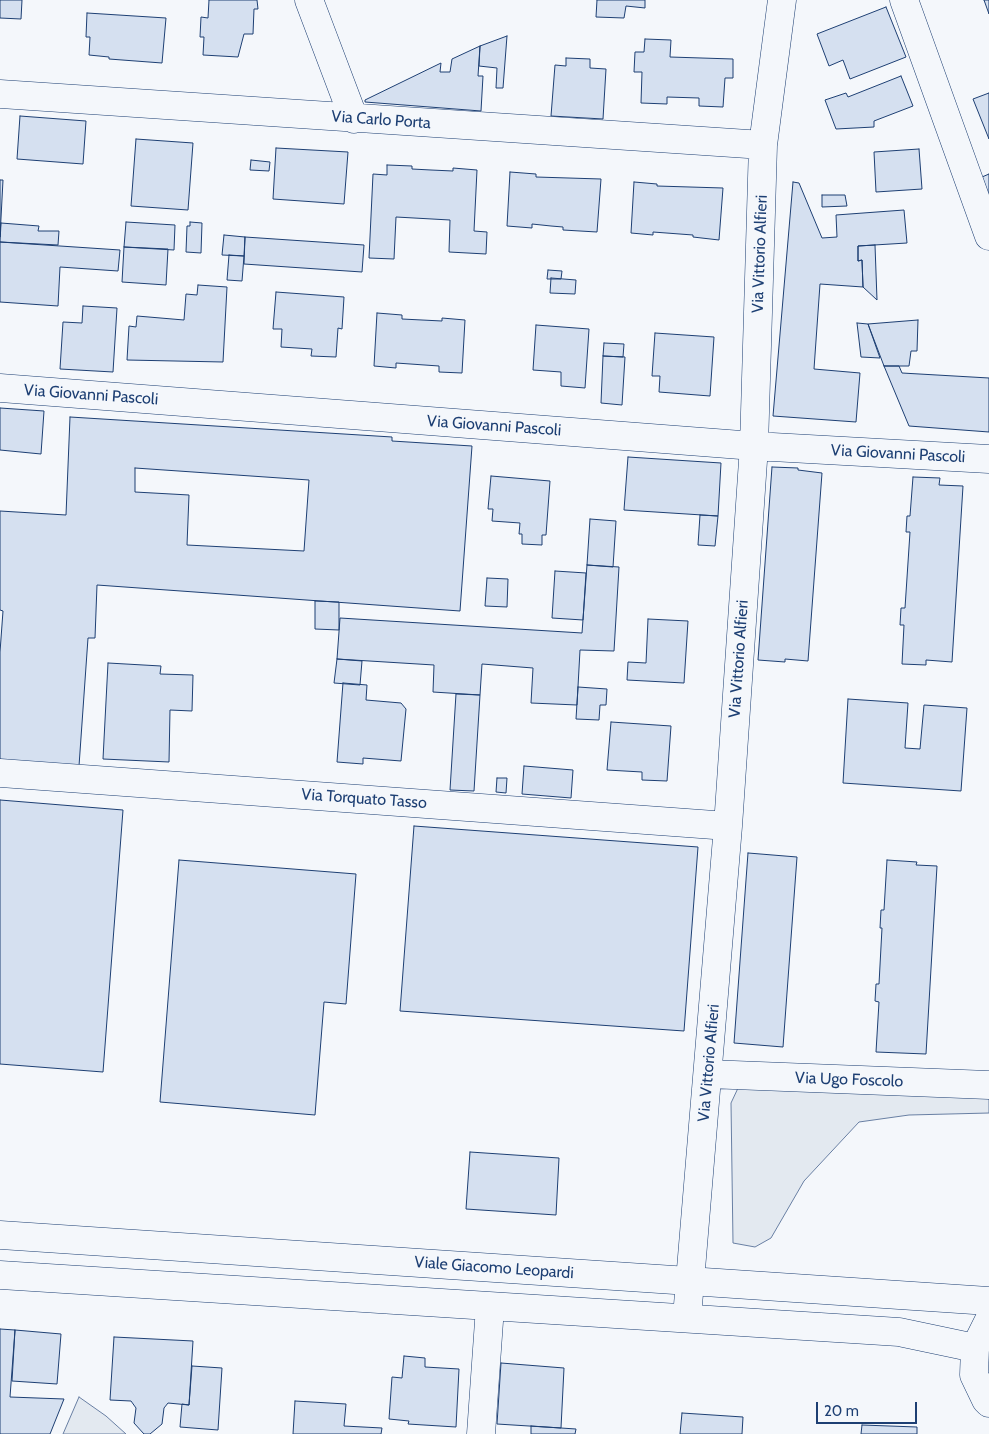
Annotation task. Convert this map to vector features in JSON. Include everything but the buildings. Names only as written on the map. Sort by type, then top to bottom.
[{"type":"street","points":[[309,0],[354,118]]},
{"type":"street","name":"Via Vittorio Alfieri","points":[[687,1318],[728,826],[754,446],[763,145],[782,0]]},
{"type":"street","points":[[904,0],[989,236]]},
{"type":"street","name":"Via Carlo Porta","points":[[0,94],[763,145]]},
{"type":"street","name":"Via Giovanni Pascoli","points":[[0,388],[754,446],[989,460]]},
{"type":"street","name":"Via Torquato Tasso","points":[[0,772],[728,826]]},
{"type":"street","name":"Via Ugo Foscolo","points":[[708,1074],[989,1085]]},
{"type":"street","name":"Viale Giacomo Leopardi","points":[[0,1235],[989,1301]]},
{"type":"street","points":[[0,1275],[899,1332],[975,1348]]},
{"type":"street","points":[[481,1434],[490,1307]]},
{"type":"street","points":[[989,1320],[975,1348],[974,1376],[989,1403]]},
{"type":"shaded area","points":[[739,1086],[989,1095],[989,1113],[909,1115],[859,1122],[804,1181],[771,1238],[755,1247],[733,1243],[731,1103]]},
{"type":"shaded area","points":[[79,1397],[106,1416],[126,1434],[63,1434]]}]
